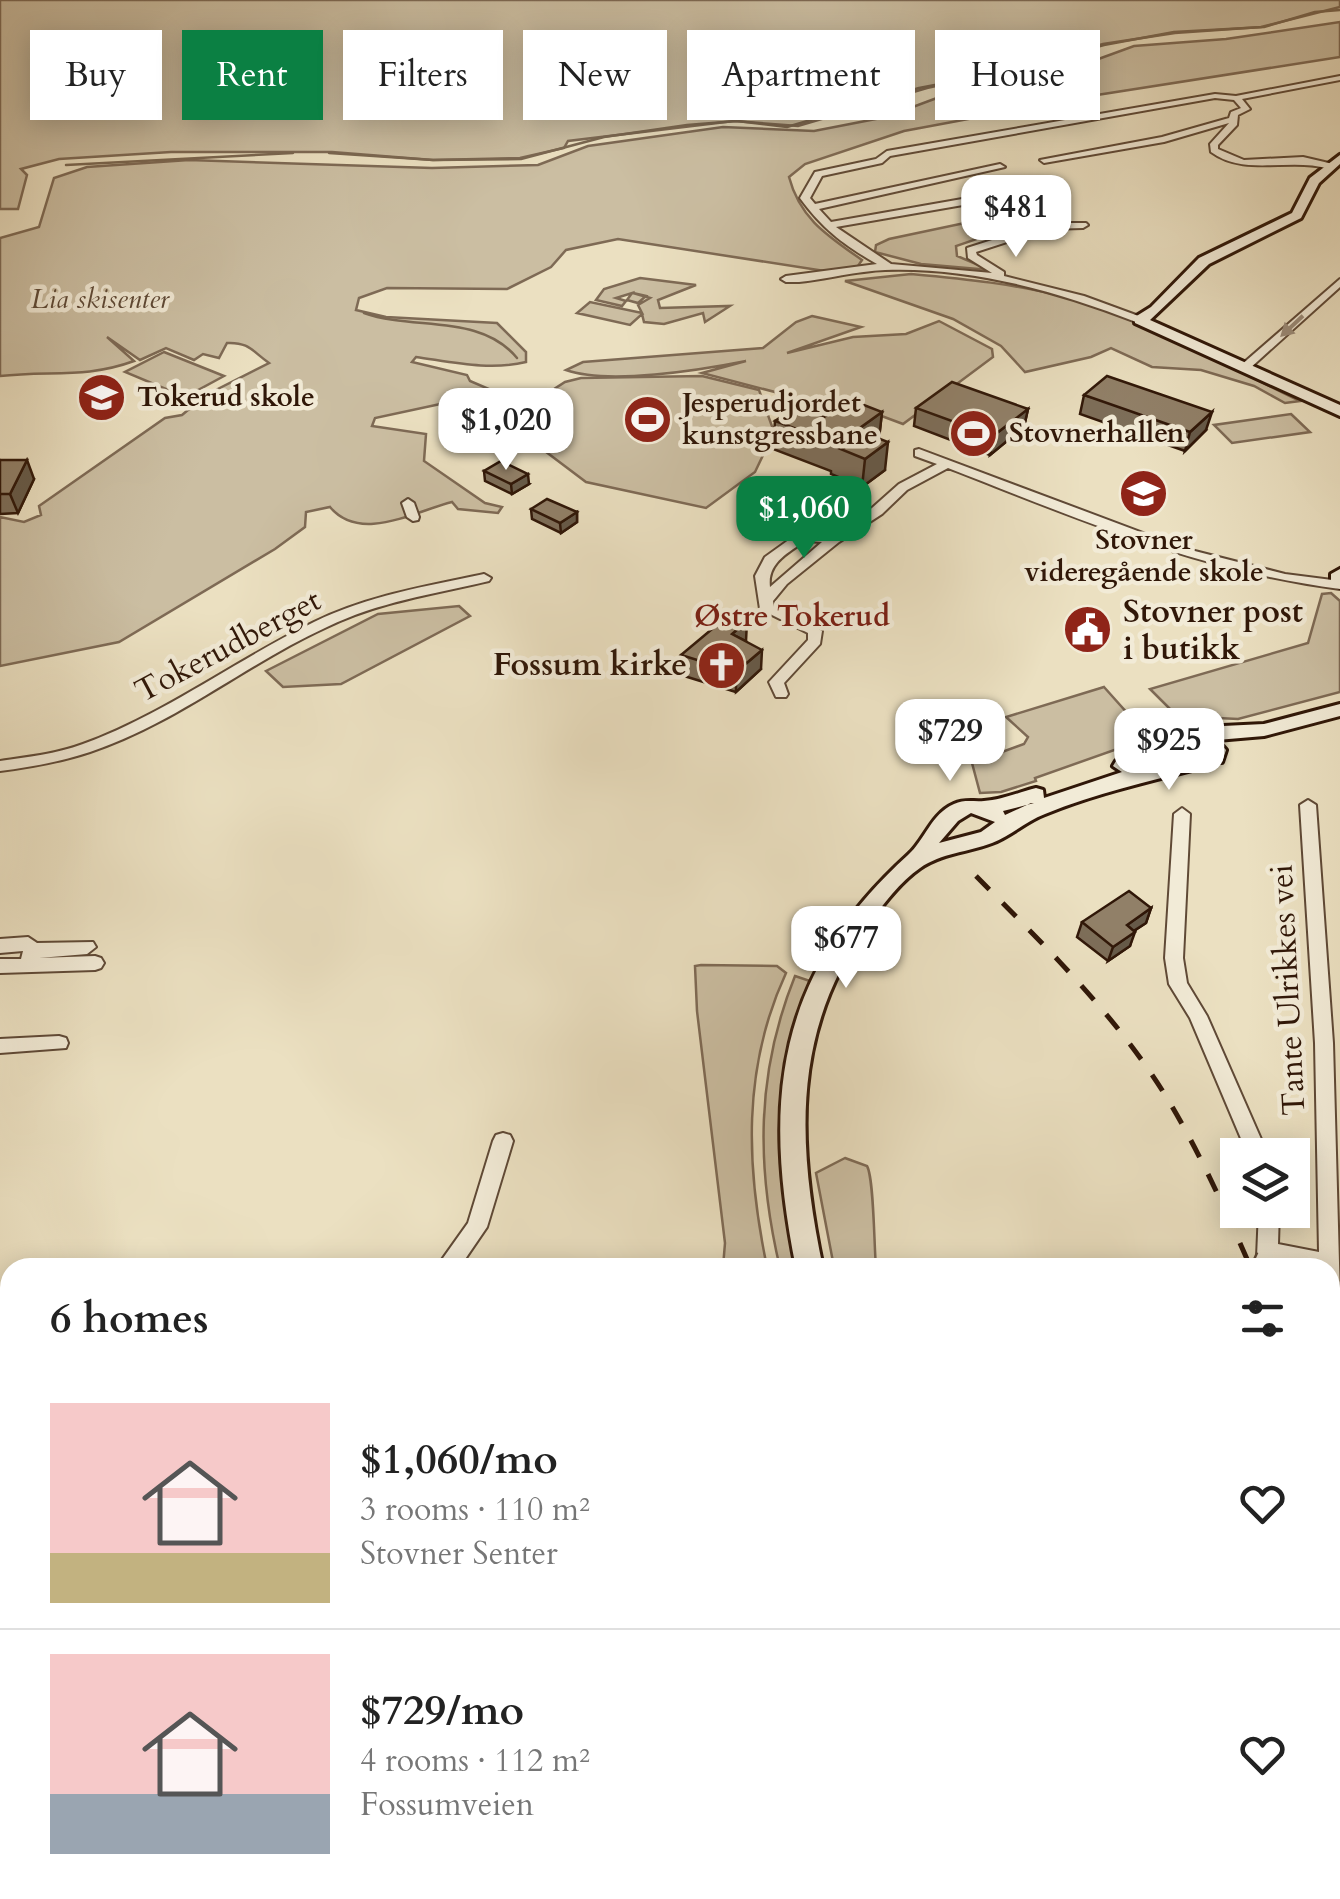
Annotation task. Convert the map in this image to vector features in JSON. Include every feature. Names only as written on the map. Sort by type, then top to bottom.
[{"type":"street","points":[[890,267],[826,226],[811,208],[805,198],[818,174],[879,161],[888,154],[1074,119],[1212,96],[1236,98],[1340,78]]},
{"type":"street","points":[[1236,98],[1246,110],[1234,114],[1234,120],[1213,147],[1222,157],[1248,163],[1335,162]]},
{"type":"street","points":[[1084,150],[1164,139],[1220,120],[1234,120]]},
{"type":"street","points":[[1044,160],[1118,145]]},
{"type":"street","points":[[1140,320],[1156,310],[1204,261],[1297,215],[1314,181],[1335,162]]},
{"type":"street","points":[[811,208],[1000,167]]},
{"type":"street","points":[[826,226],[1050,182]]},
{"type":"street","points":[[1004,278],[969,252],[1046,226],[1083,225]]},
{"type":"street","points":[[786,280],[832,278],[890,267],[1004,278],[1093,301],[1340,411]]},
{"type":"street","points":[[1244,368],[1340,282]]},
{"type":"street","points":[[919,453],[1223,566],[1277,578],[1340,584],[1340,574]]},
{"type":"street","points":[[765,602],[782,581],[834,539],[903,487],[948,464]]},
{"type":"street","points":[[781,694],[776,682],[815,641],[815,630],[782,618],[768,608],[762,576],[770,560],[802,538],[834,539]]},
{"type":"street","name":"Tokerudberget","points":[[0,766],[31,765],[80,753],[146,722],[321,624],[370,604],[484,578]]},
{"type":"street","points":[[808,1258],[791,1163],[790,1127],[800,1043],[819,985],[847,934],[961,807],[1010,804],[1131,764],[1170,745],[1178,736],[1264,730],[1340,710]]},
{"type":"street","points":[[917,860],[992,836],[999,825],[1086,793],[1192,763],[1206,763],[1264,730]]},
{"type":"street","points":[[1197,735],[1215,746],[1216,757]]},
{"type":"street","points":[[1170,745],[1174,754],[1192,763]]},
{"type":"street","name":"Tante Ulrikkes vei","points":[[1308,805],[1324,1043],[1330,1258]]},
{"type":"street","points":[[985,808],[994,814],[999,825]]},
{"type":"street","points":[[1182,814],[1174,958],[1178,984],[1198,1016],[1251,1138]]},
{"type":"street","points":[[950,819],[955,831],[976,839]]},
{"type":"street","points":[[0,946],[28,944],[31,957]]},
{"type":"street","points":[[0,966],[31,957],[91,955]]},
{"type":"street","points":[[0,1046],[60,1042]]},
{"type":"street","points":[[454,1258],[477,1227],[504,1140]]},
{"type":"street","points":[[1266,1258],[1268,1228]]},
{"type":"green space","points":[[0,0],[1340,0],[1340,7],[1261,27],[1175,33],[1100,45],[1100,30],[935,30],[935,86],[915,92],[915,30],[687,30],[687,120],[818,120],[798,126],[734,121],[568,141],[564,148],[520,158],[433,160],[332,152],[171,152],[59,159],[21,169],[27,175],[18,209],[0,209]]},
{"type":"green space","points":[[1340,22],[1340,57],[1100,95],[1100,58],[1134,46],[1226,39]]},
{"type":"green space","name":"Lia skisenter","points":[[935,99],[935,120],[963,120],[904,131],[805,164],[789,177],[808,215],[862,260],[858,266],[831,272],[618,239],[566,250],[551,267],[507,289],[387,288],[359,298],[356,310],[386,317],[497,323],[526,352],[526,362],[499,366],[416,357],[412,362],[467,375],[470,381],[496,392],[375,418],[372,426],[426,434],[424,461],[485,503],[502,507],[498,513],[458,509],[452,502],[372,524],[342,518],[330,507],[306,512],[305,527],[275,549],[119,642],[0,666],[0,517],[24,522],[41,515],[39,506],[165,418],[182,415],[206,395],[269,363],[250,348],[234,343],[227,343],[219,358],[203,354],[194,360],[166,348],[140,360],[107,337],[134,361],[83,372],[0,376],[0,238],[39,227],[54,178],[87,167],[189,160],[432,168],[538,165],[588,146],[723,127],[814,131],[871,120],[915,120],[915,106]]},
{"type":"green space","points":[[1036,208],[1053,218],[1032,220],[956,246],[957,256],[990,270],[921,264],[875,252],[876,245],[889,239]]},
{"type":"green space","points":[[911,274],[1010,286],[1099,307],[1158,331],[1300,401],[1285,403],[1254,386],[1201,370],[1152,367],[1111,348],[1091,357],[1025,372],[1001,346],[953,319],[845,281]]},
{"type":"green space","points":[[640,278],[696,285],[658,300],[660,308],[730,306],[705,322],[703,313],[664,324],[644,322],[642,314],[630,325],[577,313],[590,302],[642,313],[638,305],[650,298],[638,303],[627,300],[632,293],[616,298],[626,301],[622,306],[596,300],[604,289]]},
{"type":"green space","points":[[812,316],[861,327],[787,353],[853,337],[906,334],[939,321],[992,349],[993,357],[903,424],[855,406],[794,397],[702,373],[746,361],[630,376],[566,370],[583,362],[763,348],[796,322]]},
{"type":"green space","points":[[164,352],[224,376],[185,397],[125,372]]},
{"type":"green space","points":[[702,376],[759,390],[774,432],[755,472],[706,508],[586,482],[505,421],[565,382],[581,378]]},
{"type":"green space","points":[[1291,414],[1310,432],[1232,443],[1214,425]]},
{"type":"green space","points":[[1331,593],[1340,601],[1340,692],[1238,719],[1177,716],[1150,689],[1308,643],[1322,594]]},
{"type":"green space","points":[[459,606],[470,616],[341,684],[283,687],[266,671],[378,614]]},
{"type":"green space","points":[[1104,687],[1138,725],[1157,728],[1154,736],[1035,778],[1036,781],[1001,792],[980,793],[972,763],[1024,744],[1028,737],[1006,717]]},
{"type":"green space","points":[[695,966],[777,966],[786,973],[762,1045],[752,1118],[755,1192],[765,1258],[724,1258]]},
{"type":"green space","points":[[795,976],[810,981],[789,1052],[782,1123],[786,1194],[797,1258],[778,1258],[764,1156],[767,1084],[782,1012]]},
{"type":"green space","points":[[845,1158],[867,1166],[875,1258],[832,1258],[816,1173]]},
{"type":"building","points":[[1107,376],[1212,412],[1190,432],[1084,395]]},
{"type":"building","points":[[952,382],[1028,409],[993,436],[916,408]]},
{"type":"building","points":[[851,400],[882,412],[857,430],[888,442],[865,459],[775,421],[796,407],[824,417]]},
{"type":"building","points":[[0,460],[27,460],[10,494],[0,494]]},
{"type":"building","points":[[501,461],[528,474],[511,484],[484,471]]},
{"type":"building","points":[[547,499],[577,512],[560,523],[531,509]]},
{"type":"building","points":[[730,614],[747,621],[732,634],[762,650],[736,672],[681,655]]},
{"type":"building","points":[[1129,891],[1151,908],[1127,925],[1135,932],[1113,947],[1082,922]]},
{"type":"waterway","points":[[329,153],[433,160],[521,159],[604,137],[687,125],[737,121],[787,127],[919,88],[1018,69],[1104,45],[1174,32],[1264,27],[1315,12],[1340,10]]},
{"type":"waterway","points":[[66,165],[293,153]]},
{"type":"waterway","points":[[364,313],[466,329],[502,344],[517,358]]},
{"type":"railway","points":[[976,876],[1075,978],[1142,1061],[1175,1111],[1246,1258]]},
{"type":"place","name":"Tokerud skole","points":[[102,397]]},
{"type":"place","name":"Jesperudjordet kunstgressbane","points":[[647,419]]},
{"type":"place","name":"Stovnerhallen","points":[[974,433]]},
{"type":"place","name":"Stovner videregående skole","points":[[1144,493]]},
{"type":"place","name":"Stovner post i butikk","points":[[1088,630]]},
{"type":"place","name":"Fossum kirke","points":[[722,665]]},
{"type":"district","name":"Østre Tokerud","points":[[792,616]]}]
